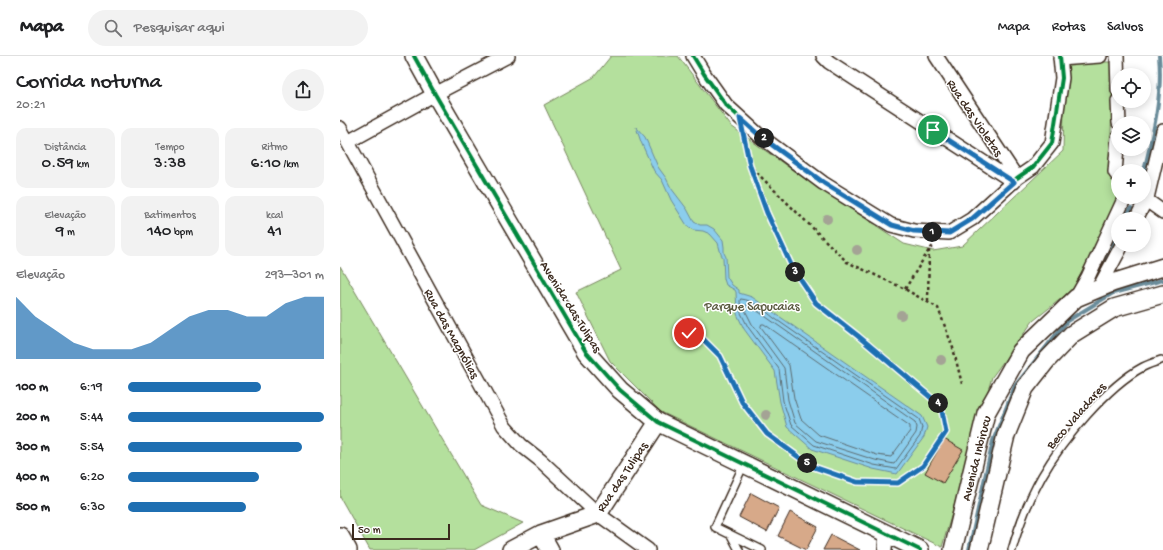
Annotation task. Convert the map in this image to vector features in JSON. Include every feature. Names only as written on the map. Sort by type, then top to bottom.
[{"type":"street","name":"Avenida das Tulipas","points":[[414,56],[586,352],[620,390],[658,422],[920,550]]},
{"type":"street","points":[[348,142],[508,56]]},
{"type":"street","points":[[694,56],[704,74],[726,105],[760,136],[824,183],[892,225],[914,231],[949,233],[972,219],[1015,180],[1033,167],[1052,143],[1062,78],[1060,57],[1100,56]]},
{"type":"street","points":[[823,56],[829,62],[1015,180]]},
{"type":"street","name":"Rua das Violetas","points":[[936,56],[1015,180]]},
{"type":"street","points":[[1117,56],[1117,68]]},
{"type":"street","name":"Rua das Magnólias","points":[[340,128],[504,426],[521,445],[540,460],[598,514],[648,550]]},
{"type":"street","points":[[1151,177],[1159,154],[1163,131]]},
{"type":"street","points":[[1151,203],[1163,212]]},
{"type":"street","points":[[1076,298],[1088,277],[1122,204]]},
{"type":"street","points":[[1100,288],[1118,252]]},
{"type":"street","name":"Avenida Inbirucu","points":[[953,550],[986,413],[1021,351],[1076,298],[1100,288],[1163,267]]},
{"type":"street","name":"Avenida Inbirucu","points":[[978,550],[1006,435],[1025,388],[1047,360],[1072,334],[1114,308],[1163,294]]},
{"type":"street","name":"Rua das Tulipas","points":[[511,550],[541,534],[598,514],[658,422]]},
{"type":"street","points":[[885,550],[886,533]]},
{"type":"street","points":[[541,534],[550,550]]},
{"type":"street","points":[[340,536],[348,550]]},
{"type":"lane","name":"Beco Valadares","points":[[1012,550],[1020,524],[1042,476],[1065,441],[1093,409],[1118,384],[1143,367],[1161,360]]},
{"type":"lane","points":[[744,463],[715,527],[762,550]]},
{"type":"lane","points":[[731,535],[739,550]]},
{"type":"path","points":[[689,333],[700,336],[720,356],[742,402],[767,434],[811,466],[857,482],[898,483],[923,466],[946,432],[941,406],[858,336],[816,303],[793,269],[767,213],[750,166],[740,118]]},
{"type":"path","points":[[750,166],[847,262],[905,289],[938,308],[953,348],[962,384]]},
{"type":"path","points":[[905,289],[929,250],[929,303]]},
{"type":"green space","name":"Parque Sapucaias","points":[[611,56],[678,56],[731,126],[798,174],[904,244],[933,251],[962,246],[1063,151],[1065,62],[1113,62],[1113,68],[1111,68],[1111,204],[1117,204],[1113,212],[1111,212],[1111,216],[1073,289],[1033,321],[992,377],[942,547],[661,412],[610,361],[576,292],[621,270],[544,105],[594,77]]},
{"type":"green space","points":[[340,266],[481,505],[523,523],[474,550],[370,550],[340,497]]},
{"type":"water","points":[[636,127],[645,137],[658,167],[671,188],[687,209],[694,222],[700,225],[707,225],[714,229],[723,240],[727,277],[732,285],[739,290],[739,293],[752,297],[922,416],[927,427],[924,437],[897,474],[873,469],[812,449],[787,427],[780,402],[775,371],[744,329],[737,314],[736,292],[726,285],[724,279],[723,258],[718,243],[710,234],[703,231],[693,230],[688,227],[671,200],[662,180],[654,171]]},
{"type":"building","points":[[944,439],[963,450],[943,483],[925,473]]},
{"type":"building","points":[[751,493],[779,508],[767,532],[739,517]]},
{"type":"building","points":[[790,512],[818,527],[806,550],[778,536]]},
{"type":"building","points":[[831,535],[860,550],[823,550]]},
{"type":"waterway","points":[[1146,164],[1154,129],[1160,85],[1159,56]]},
{"type":"waterway","points":[[1129,212],[1131,208]]},
{"type":"waterway","points":[[1099,269],[1111,246]]},
{"type":"waterway","points":[[969,550],[993,441],[1015,386],[1067,321],[1113,293],[1163,280]]},
{"type":"cycle path","points":[[414,56],[586,352],[620,390],[658,422],[920,550]]},
{"type":"cycle path","points":[[693,56],[726,105],[760,136],[823,183],[891,225],[914,231],[949,233],[972,219],[1017,178],[1033,167],[1052,143],[1062,78],[1060,56]]},
{"type":"route","points":[[689,333],[700,336],[720,356],[742,402],[767,434],[811,466],[857,482],[898,483],[923,466],[946,432],[941,406],[858,336],[816,303],[793,269],[767,213],[750,166],[740,118],[760,136],[824,183],[892,225],[914,231],[949,233],[972,219],[1014,182],[933,130]]}]
